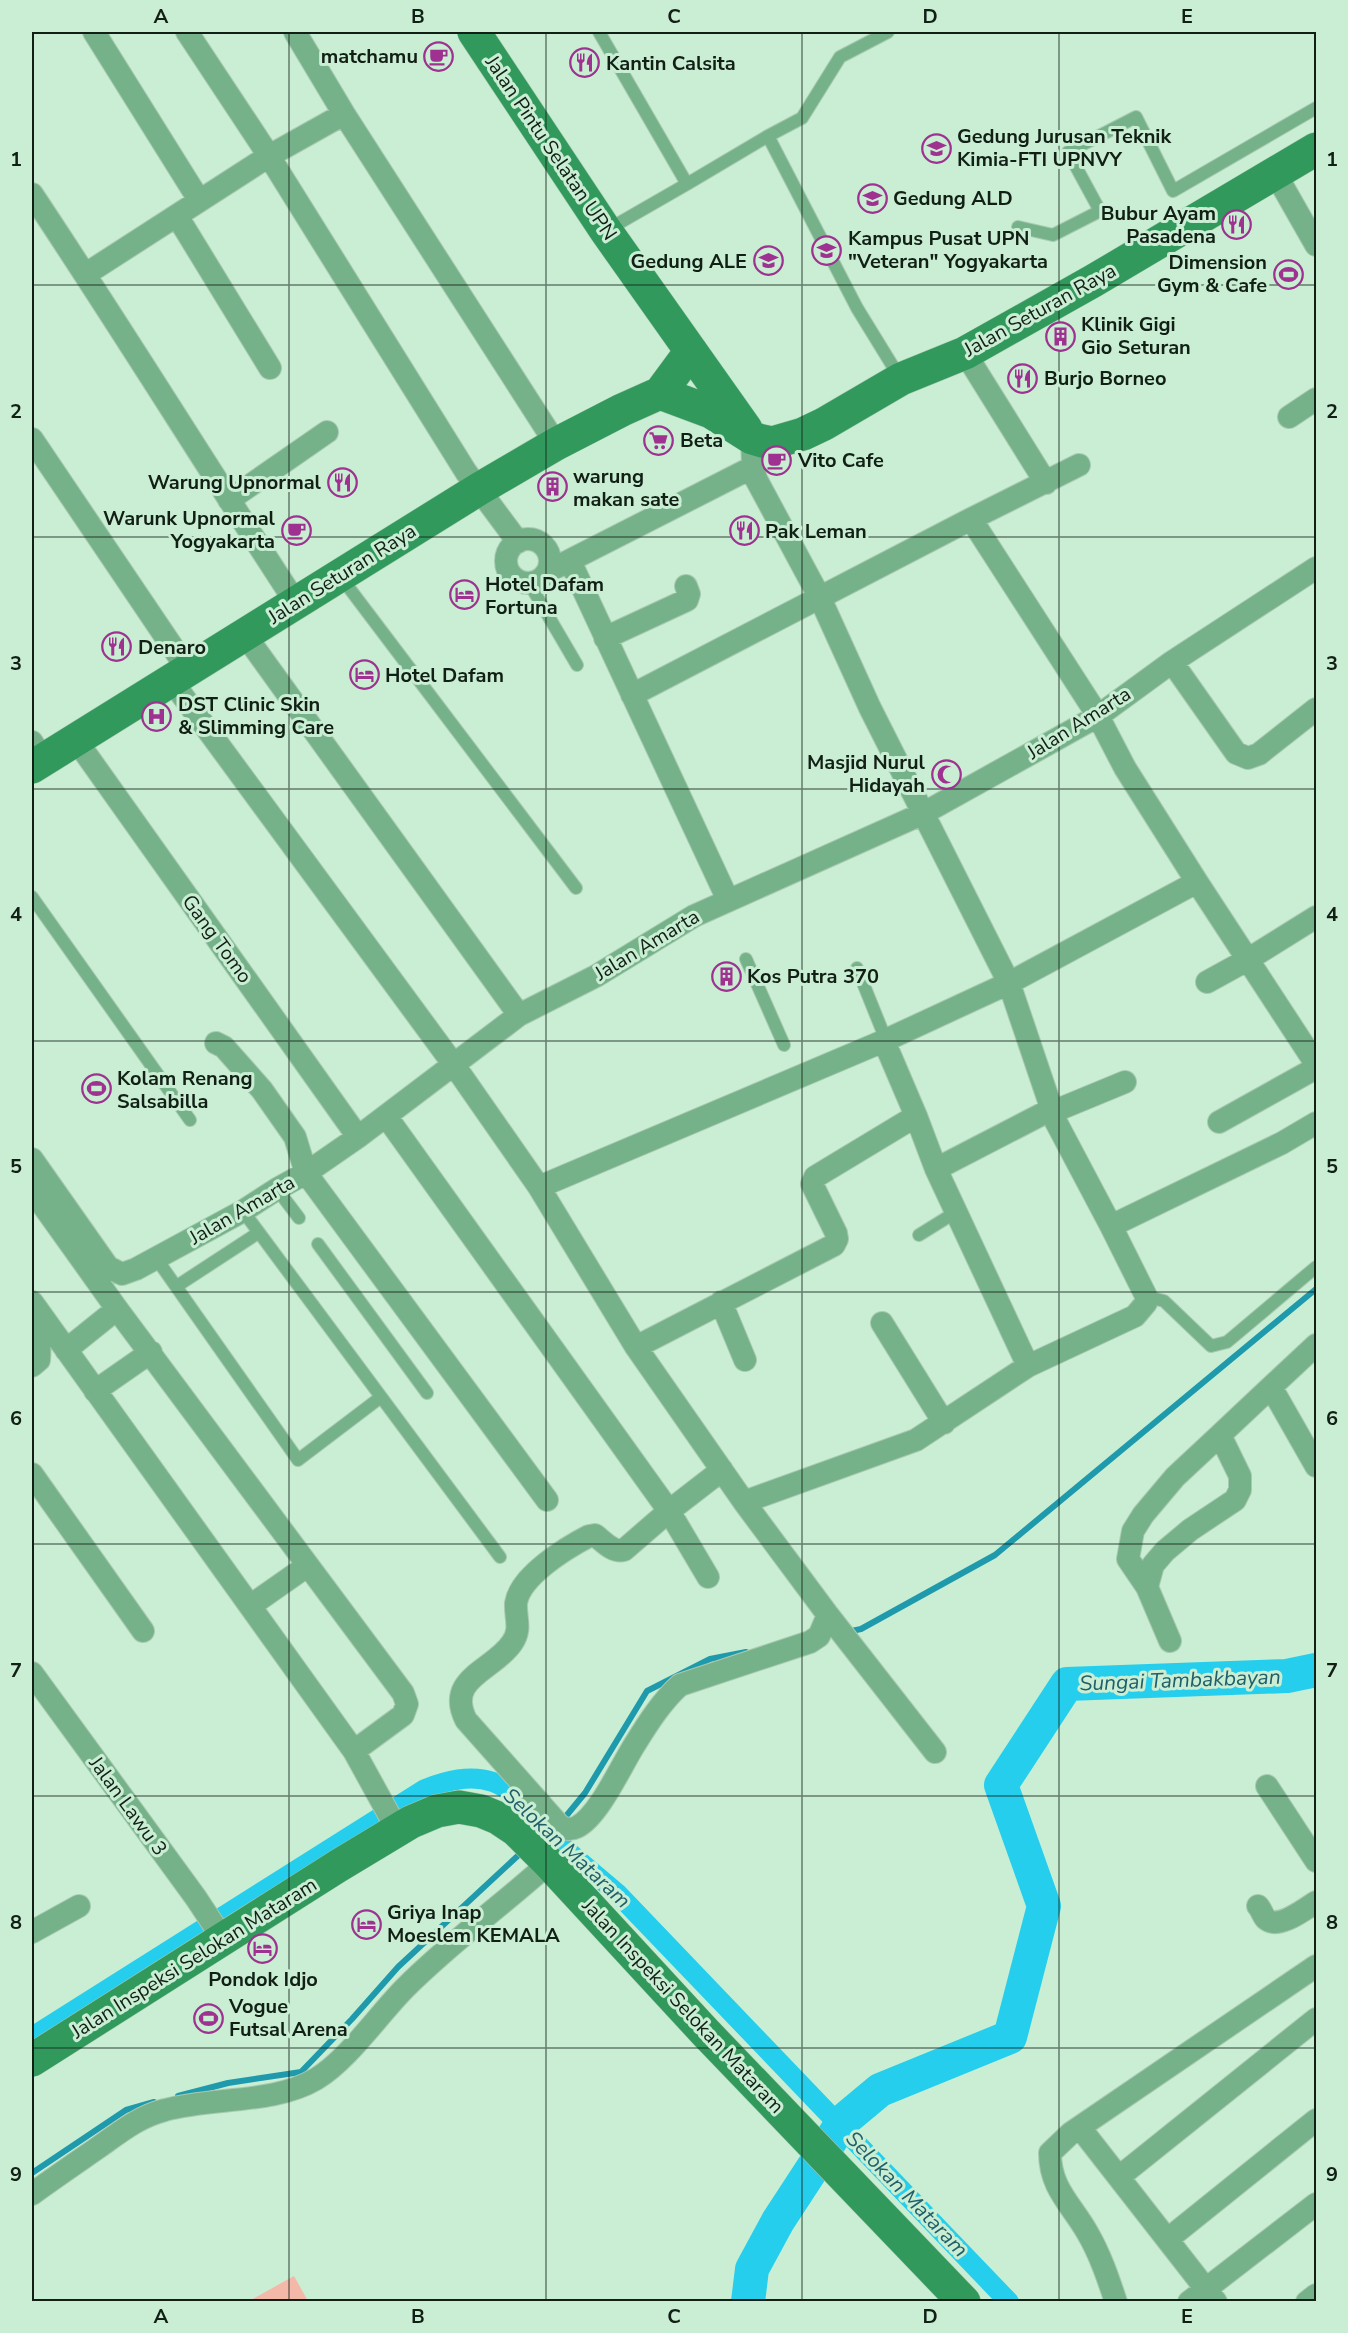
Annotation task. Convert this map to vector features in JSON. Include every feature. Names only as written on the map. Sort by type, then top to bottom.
[{"type":"main road","name":"Jalan Pintu Selatan UPN","points":[[474,32],[606,231],[691,351]]},
{"type":"main road","name":"Jalan Seturan Raya","points":[[660,393],[711,412],[752,452],[772,443],[803,434],[901,379],[965,353],[1093,281],[1317,149]]},
{"type":"main road","name":"Jalan Seturan Raya","points":[[35,756],[76,740],[479,489],[556,444],[660,393],[691,351]]},
{"type":"main road","points":[[691,351],[752,452]]},
{"type":"main road","name":"Jalan Inspeksi Selokan Mataram","points":[[32,2060],[220,1935],[394,1824],[459,1807],[481,1810],[533,1832],[705,2032],[964,2301]]},
{"type":"street","points":[[94,32],[199,200]]},
{"type":"street","points":[[187,32],[269,156],[465,472],[518,542]]},
{"type":"street","points":[[295,32],[344,114],[556,444]]},
{"type":"street","points":[[86,274],[269,156],[344,114]]},
{"type":"street","points":[[1275,173],[1317,245]]},
{"type":"street","points":[[32,194],[86,274],[296,603]]},
{"type":"street","points":[[177,216],[270,368]]},
{"type":"street","points":[[965,353],[1046,483]]},
{"type":"street","points":[[1289,417],[1317,399]]},
{"type":"street","points":[[229,500],[327,432]]},
{"type":"street","points":[[32,439],[179,675],[539,1187],[636,1347],[744,1502],[833,1622],[935,1752]]},
{"type":"street","points":[[538,577],[549,559],[543,546],[532,540],[518,542],[508,552],[507,567],[515,579],[538,577],[570,561],[752,452],[756,479],[820,598],[870,708],[1009,983],[1056,1122],[1146,1296],[1146,1303],[1135,1316],[1028,1366],[916,1440],[744,1502]]},
{"type":"street","points":[[632,695],[1080,465]]},
{"type":"street","points":[[971,519],[1098,716],[1125,768],[1197,882],[1317,1066],[1219,1122]]},
{"type":"street","points":[[570,561],[728,900]]},
{"type":"street","name":"Jalan Amarta","points":[[32,1159],[108,1267],[122,1274],[243,1211],[306,1173],[358,1137],[519,1015],[596,975],[694,916],[924,813],[1098,716],[1172,662],[1317,568]]},
{"type":"street","points":[[605,638],[687,600],[689,594],[686,586]]},
{"type":"street","points":[[245,635],[519,1015]]},
{"type":"street","points":[[1172,662],[1236,753],[1248,758],[1259,754],[1313,718]]},
{"type":"street","name":"Gang Tomo","points":[[76,740],[358,1137]]},
{"type":"street","points":[[539,1187],[885,1041],[1009,983],[1197,882]]},
{"type":"street","points":[[1207,982],[1317,917]]},
{"type":"street","points":[[885,1041],[936,1170],[1028,1366]]},
{"type":"street","points":[[216,1043],[224,1047],[262,1090],[295,1137],[306,1173],[547,1500]]},
{"type":"street","points":[[936,1170],[1052,1109],[1062,1108],[1125,1082]]},
{"type":"street","points":[[386,1116],[669,1511],[708,1577]]},
{"type":"street","points":[[636,1347],[834,1245],[837,1239],[836,1233],[812,1184],[815,1177],[916,1116]]},
{"type":"street","points":[[1111,1226],[1317,1124]]},
{"type":"street","points":[[32,1190],[117,1309],[403,1693],[407,1704],[403,1715],[354,1750]]},
{"type":"street","points":[[32,1302],[354,1750],[394,1824]]},
{"type":"street","points":[[721,1302],[745,1360]]},
{"type":"street","points":[[66,1350],[117,1309]]},
{"type":"street","points":[[882,1323],[944,1423]]},
{"type":"street","points":[[32,1326],[40,1347],[39,1360],[32,1366]]},
{"type":"street","points":[[1170,1641],[1148,1587],[1128,1559],[1133,1531],[1143,1515],[1175,1477],[1317,1345]]},
{"type":"street","points":[[95,1391],[151,1352]]},
{"type":"street","points":[[1271,1387],[1317,1466]]},
{"type":"street","points":[[1148,1587],[1153,1565],[1165,1551],[1190,1530],[1235,1500],[1240,1490],[1240,1476],[1220,1435]]},
{"type":"street","points":[[533,1832],[461,1710],[460,1696],[465,1685],[503,1654],[513,1642],[518,1630],[516,1603],[522,1587],[544,1565],[589,1536],[596,1535],[618,1552],[624,1550],[722,1470]]},
{"type":"street","points":[[32,1474],[143,1631]]},
{"type":"street","points":[[250,1606],[307,1566]]},
{"type":"street","points":[[32,2194],[135,2121],[164,2110],[188,2105],[273,2094],[298,2087],[317,2078],[340,2059],[404,1989],[533,1832],[560,1826],[576,1827],[583,1823],[603,1799],[636,1742],[671,1693],[680,1685],[810,1642],[833,1622]]},
{"type":"street","name":"Jalan Lawu 3","points":[[32,1673],[204,1909],[220,1935]]},
{"type":"street","points":[[1267,1786],[1317,1861]]},
{"type":"street","points":[[1258,1906],[1267,1920],[1274,1923],[1281,1922],[1317,1902]]},
{"type":"street","points":[[32,1932],[80,1906]]},
{"type":"street","points":[[1116,2301],[1088,2232],[1067,2203],[1050,2171],[1050,2153],[1071,2133],[1081,2129],[1317,1966]]},
{"type":"street","points":[[1119,2177],[1317,2019]]},
{"type":"street","points":[[1168,2239],[1317,2120]]},
{"type":"street","points":[[1081,2129],[1168,2239],[1204,2297],[1317,2204]]},
{"type":"street","points":[[1307,2301],[1317,2295]]},
{"type":"lane","points":[[599,32],[687,184]]},
{"type":"lane","points":[[606,231],[802,118],[840,57],[888,32]]},
{"type":"lane","points":[[1018,227],[1053,235],[1100,212],[1068,152],[1136,117],[1173,191],[1317,108]]},
{"type":"lane","points":[[768,136],[857,308],[901,379]]},
{"type":"lane","points":[[339,576],[576,888]]},
{"type":"lane","points":[[538,577],[577,665]]},
{"type":"lane","points":[[32,897],[190,1119]]},
{"type":"lane","points":[[746,959],[784,1045]]},
{"type":"lane","points":[[857,968],[885,1041]]},
{"type":"lane","points":[[277,1189],[299,1218]]},
{"type":"lane","points":[[243,1211],[500,1557]]},
{"type":"lane","points":[[919,1235],[956,1212]]},
{"type":"lane","points":[[177,1286],[258,1233]]},
{"type":"lane","points":[[318,1245],[427,1393]]},
{"type":"lane","points":[[156,1258],[298,1460],[381,1397]]},
{"type":"lane","points":[[1146,1303],[1156,1299],[1164,1301],[1211,1346],[1218,1345],[1227,1342],[1317,1267]]},
{"type":"shaded area","points":[[294,2276],[308,2301],[249,2301]]},
{"type":"waterway","points":[[847,1632],[861,1629],[995,1555],[1316,1289]]},
{"type":"waterway","points":[[562,1821],[585,1793],[647,1691],[710,1659],[746,1652]]},
{"type":"waterway","name":"Sungai Tambakbayan","points":[[748,2302],[752,2269],[778,2221],[844,2120],[880,2090],[1010,2037],[1044,1906],[1001,1785],[1067,1684],[1287,1676],[1316,1670]]},
{"type":"waterway","name":"Selokan Mataram","points":[[32,2037],[425,1789],[450,1781],[467,1779],[493,1782],[510,1791],[550,1835],[617,1893],[1009,2302]]},
{"type":"waterway","points":[[178,2096],[228,2083],[301,2072],[398,1967],[524,1850]]},
{"type":"waterway","points":[[32,2173],[126,2110],[154,2102]]},
{"type":"place","name":"matchamu","points":[[439,56]]},
{"type":"place","name":"Kantin Calsita","points":[[585,63]]},
{"type":"place","name":"Gedung Jurusan Teknik Kimia-FTI UPNVY","points":[[936,148]]},
{"type":"place","name":"Gedung ALD","points":[[872,198]]},
{"type":"place","name":"Bubur Ayam Pasadena","points":[[1237,224]]},
{"type":"place","name":"Kampus Pusat UPN \"Veteran\" Yogyakarta","points":[[827,250]]},
{"type":"place","name":"Gedung ALE","points":[[768,261]]},
{"type":"place","name":"Dimension Gym & Cafe","points":[[1288,274]]},
{"type":"place","name":"Klinik Gigi Gio Seturan","points":[[1060,336]]},
{"type":"place","name":"Burjo Borneo","points":[[1023,378]]},
{"type":"place","name":"Beta","points":[[659,440]]},
{"type":"place","name":"Vito Cafe","points":[[777,460]]},
{"type":"place","name":"Warung Upnormal","points":[[342,482]]},
{"type":"place","name":"warung makan sate","points":[[552,487]]},
{"type":"place","name":"Warunk Upnormal Yogyakarta","points":[[296,530]]},
{"type":"place","name":"Pak Leman","points":[[744,531]]},
{"type":"place","name":"Hotel Dafam Fortuna","points":[[464,595]]},
{"type":"place","name":"Denaro","points":[[117,647]]},
{"type":"place","name":"Hotel Dafam","points":[[364,675]]},
{"type":"place","name":"DST Clinic Skin & Slimming Care","points":[[157,716]]},
{"type":"place","name":"Masjid Nurul Hidayah","points":[[946,774]]},
{"type":"place","name":"Kos Putra 370","points":[[726,976]]},
{"type":"place","name":"Kolam Renang Salsabilla","points":[[96,1089]]},
{"type":"place","name":"Griya Inap Moeslem KEMALA","points":[[366,1924]]},
{"type":"place","name":"Pondok Idjo","points":[[263,1949]]},
{"type":"place","name":"Vogue Futsal Arena","points":[[208,2018]]}]
